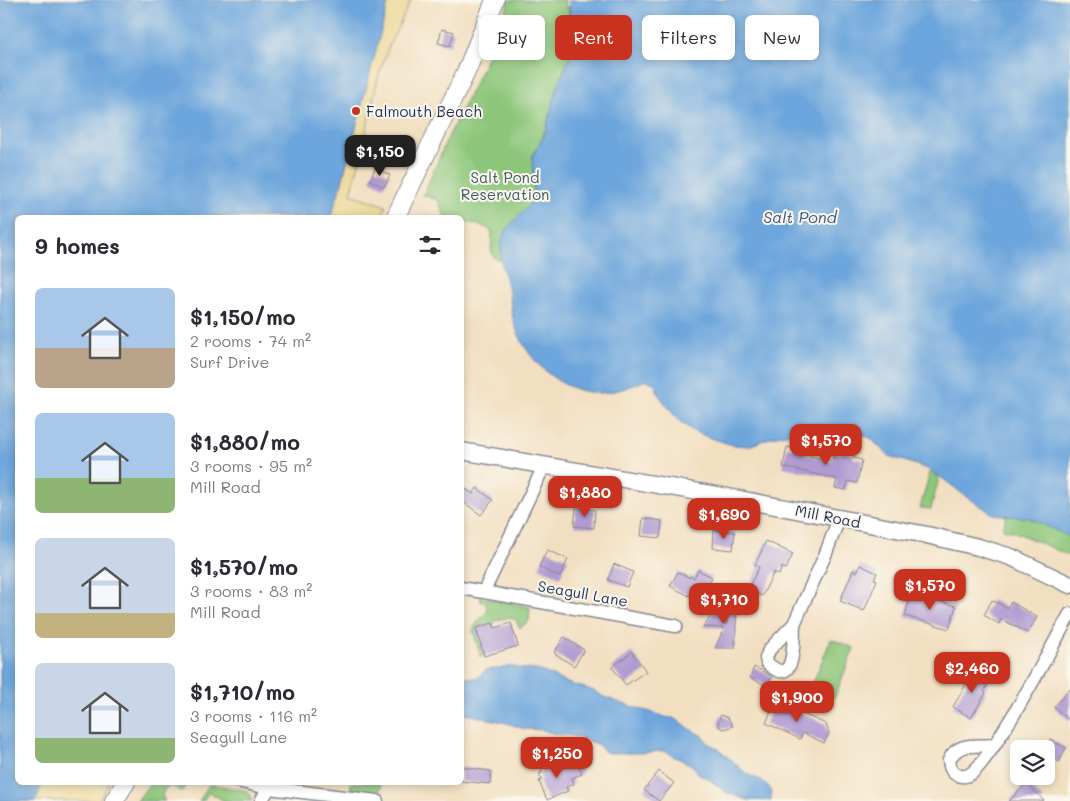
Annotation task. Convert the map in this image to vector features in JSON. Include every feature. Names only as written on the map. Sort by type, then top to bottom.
[{"type":"main road","points":[[396,215],[470,64],[495,0]]},
{"type":"main road","points":[[114,801],[124,785]]},
{"type":"street","name":"Mill Road","points":[[464,452],[728,496],[912,531],[1011,557],[1070,585]]},
{"type":"street","points":[[484,591],[544,466]]},
{"type":"street","points":[[794,624],[826,553],[839,518]]},
{"type":"street","name":"Seagull Lane","points":[[464,588],[676,626]]},
{"type":"street","points":[[993,745],[1030,688],[1070,614]]},
{"type":"street","points":[[255,785],[378,801]]},
{"type":"street","points":[[261,801],[269,788]]},
{"type":"green space","name":"Salt Pond Reservation","points":[[509,0],[565,0],[566,10],[568,5],[569,15],[555,15],[555,60],[569,60],[543,136],[538,205],[501,245],[502,261],[494,258],[491,250],[492,232],[489,229],[474,223],[464,222],[464,215],[444,215],[438,200],[423,195],[451,131],[485,60],[545,60],[545,15],[505,15]]},
{"type":"green space","points":[[930,472],[939,478],[931,509],[920,508]]},
{"type":"green space","points":[[1008,505],[1070,524],[1070,556],[1015,532],[1003,529]]},
{"type":"green space","points":[[480,597],[530,607],[529,621],[520,628],[515,619],[509,617],[495,621],[494,624],[476,628],[484,656],[481,657],[473,631],[477,622],[488,611],[485,603],[481,602]]},
{"type":"green space","points":[[831,639],[854,648],[834,699],[810,690]]},
{"type":"green space","points":[[149,785],[186,785],[182,791],[171,786],[165,788],[162,796],[165,801],[137,801]]},
{"type":"green space","points":[[209,785],[247,791],[251,795],[252,801],[224,801],[209,792],[203,801],[199,801]]},
{"type":"green space","points":[[351,785],[380,785],[381,788],[378,793],[351,789]]},
{"type":"sand","name":"Falmouth Beach","points":[[380,0],[411,0],[389,46],[378,78],[351,194],[386,206],[382,215],[307,215]]},
{"type":"sand","points":[[15,785],[108,785],[98,801],[0,801]]},
{"type":"water","points":[[0,0],[389,0],[342,182],[332,215],[15,215],[15,785],[42,785],[35,801],[0,801]]},
{"type":"water","name":"Salt Pond","points":[[569,0],[1070,0],[1070,537],[1029,518],[993,514],[928,469],[889,456],[870,438],[861,434],[845,431],[805,434],[795,432],[772,437],[749,446],[733,445],[693,431],[679,421],[660,397],[654,383],[646,380],[611,392],[584,391],[558,381],[536,362],[520,338],[514,321],[501,256],[504,235],[513,222],[534,200],[532,157],[545,134],[556,91],[568,60],[632,60],[632,15],[570,15]]},
{"type":"water","points":[[510,666],[544,672],[568,683],[587,688],[604,697],[673,718],[702,735],[709,744],[714,746],[746,773],[766,784],[771,790],[771,801],[748,800],[727,793],[699,774],[692,765],[668,752],[605,752],[597,744],[574,736],[543,730],[524,729],[507,723],[464,714],[464,677],[477,678],[486,670]]},
{"type":"building","points":[[442,29],[454,32],[450,46],[438,43]]},
{"type":"building","points":[[375,168],[390,175],[384,187],[370,180]]},
{"type":"building","points":[[787,447],[806,451],[805,455],[832,461],[834,453],[842,454],[842,452],[854,455],[853,458],[862,460],[857,483],[848,481],[846,490],[835,488],[837,479],[783,467]]},
{"type":"building","points":[[477,488],[493,500],[481,515],[464,502],[464,492],[466,489],[473,494]]},
{"type":"building","points":[[576,508],[595,510],[594,528],[574,526]]},
{"type":"building","points":[[643,518],[662,521],[660,538],[641,536]]},
{"type":"building","points":[[714,530],[735,532],[733,550],[713,548]]},
{"type":"building","points":[[766,541],[793,554],[786,569],[782,567],[779,575],[774,572],[762,596],[748,589],[759,567],[755,565]]},
{"type":"building","points":[[547,550],[568,559],[560,577],[539,567]]},
{"type":"building","points":[[614,564],[633,572],[627,587],[608,580]]},
{"type":"building","points":[[860,565],[877,573],[874,579],[877,580],[864,611],[840,601],[853,570],[857,572]]},
{"type":"building","points":[[698,570],[712,577],[699,601],[670,586],[678,572],[694,578]]},
{"type":"building","points":[[729,593],[726,625],[737,601],[735,648],[715,648],[724,628],[703,627]]},
{"type":"building","points":[[911,594],[956,606],[949,629],[905,616]]},
{"type":"building","points":[[992,600],[1007,608],[1011,602],[1037,617],[1028,633],[1001,619],[999,624],[984,615]]},
{"type":"building","points":[[493,623],[495,628],[511,623],[518,646],[484,656],[476,628]]},
{"type":"building","points":[[564,637],[584,650],[574,666],[554,653]]},
{"type":"building","points":[[632,652],[646,671],[626,685],[612,667]]},
{"type":"building","points":[[754,667],[772,676],[768,686],[750,678]]},
{"type":"building","points":[[975,669],[991,679],[984,691],[986,693],[971,718],[953,707]]},
{"type":"building","points":[[1070,689],[1070,721],[1054,707]]},
{"type":"building","points":[[775,702],[826,724],[829,733],[824,743],[803,733],[800,739],[766,723]]},
{"type":"building","points":[[721,715],[728,718],[733,726],[724,729],[719,727],[718,722]]},
{"type":"building","points":[[1055,742],[1066,748],[1059,762],[1055,760]]},
{"type":"building","points":[[551,760],[556,771],[577,762],[582,774],[572,778],[574,784],[566,787],[568,791],[547,800],[539,781],[542,780],[539,774],[542,773],[539,765]]},
{"type":"building","points":[[464,767],[491,771],[490,784],[464,781]]},
{"type":"building","points":[[659,771],[674,783],[659,801],[644,790]]},
{"type":"building","points":[[1025,785],[1029,785],[1044,801],[1009,801]]},
{"type":"place","name":"Falmouth Beach","points":[[356,111]]}]
